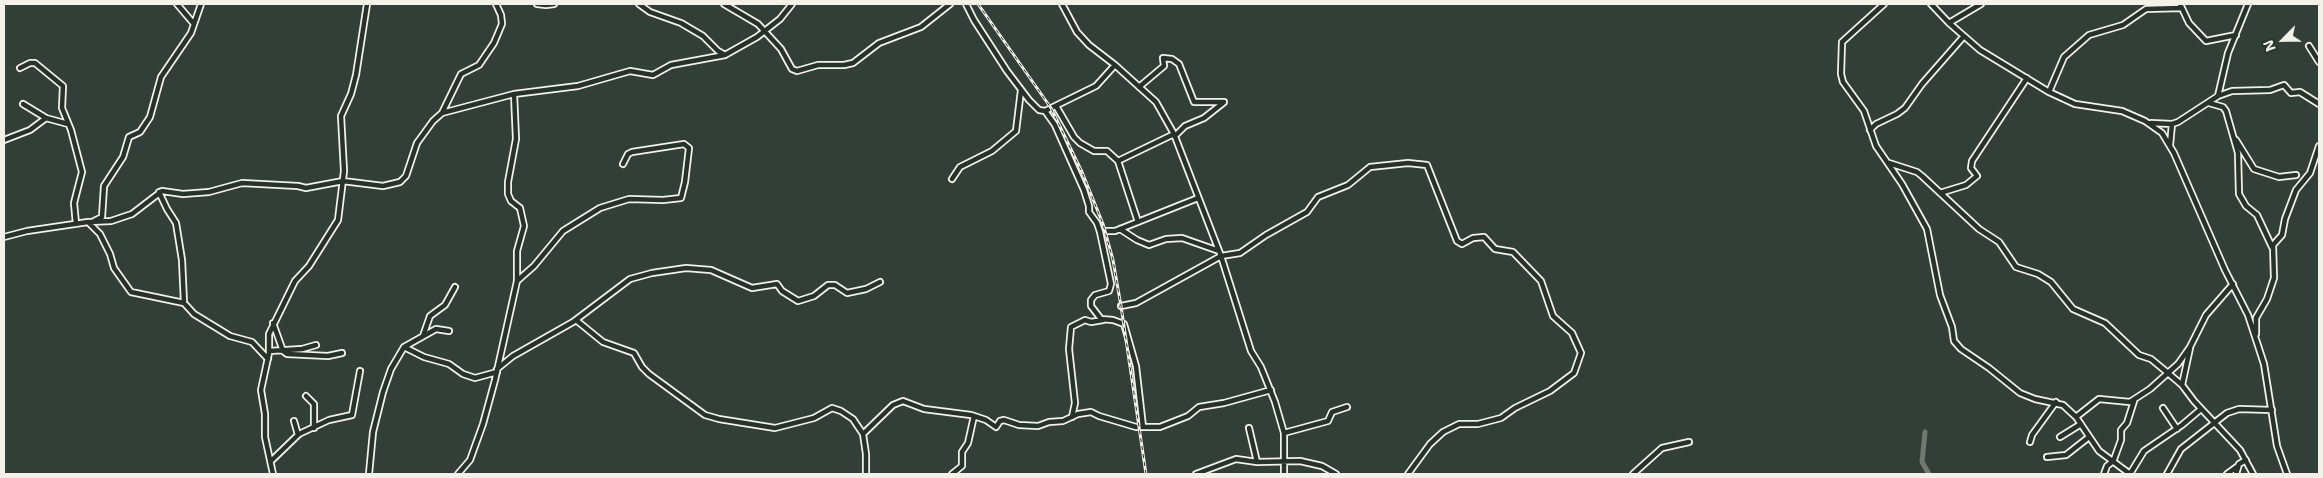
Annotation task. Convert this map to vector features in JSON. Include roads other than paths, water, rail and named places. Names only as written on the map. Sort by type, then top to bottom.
[{"type":"street","points":[[177,4],[194,24]]},
{"type":"street","points":[[102,219],[104,186],[123,157],[130,136],[140,132],[148,120],[161,77],[191,33],[201,4]]},
{"type":"street","points":[[273,474],[265,437],[265,414],[261,390],[269,352],[269,334],[295,281],[309,266],[335,227],[340,210],[343,181],[341,116],[352,94],[367,4]]},
{"type":"street","points":[[4,237],[26,231],[102,219],[114,221],[132,214],[159,192],[172,191],[183,194],[209,192],[242,183],[306,188],[343,181],[383,186],[403,181],[417,143],[433,121],[442,113],[460,74],[479,65],[494,44],[502,24],[501,14],[496,4]]},
{"type":"street","points":[[537,4],[546,6],[554,4]]},
{"type":"street","points":[[639,4],[650,12],[681,23],[703,36],[724,55]]},
{"type":"street","points":[[724,4],[749,18],[765,31],[783,52],[794,71],[824,64],[844,65],[858,60],[879,43],[921,27],[950,4]]},
{"type":"street","points":[[442,113],[514,94],[578,86],[630,71],[653,75],[671,66],[724,55],[743,47],[765,31],[780,19],[792,4]]},
{"type":"street","points":[[966,4],[974,20],[1021,89],[1036,107],[1045,111],[1059,132],[1087,198],[1089,212],[1098,224],[1105,248],[1111,288],[1091,300],[1091,306],[1103,320]]},
{"type":"street","points":[[1062,4],[1077,32],[1089,45],[1116,65],[1156,102],[1174,135],[1220,254],[1251,351],[1272,390],[1284,433],[1286,460],[1284,474]]},
{"type":"street","points":[[1884,4],[1871,18],[1846,37],[1841,46],[1843,82],[1864,111],[1876,146],[1916,206],[1927,229],[1938,288],[1957,345],[2020,393],[2040,401],[2056,402],[2076,417],[2099,451],[2130,474],[2144,451],[2177,429],[2201,409]]},
{"type":"street","points":[[1931,4],[1949,23],[1980,50],[2049,92],[2075,104],[2122,111],[2150,123],[2162,133],[2170,145],[2232,284],[2248,315],[2264,364],[2277,446],[2287,474]]},
{"type":"street","points":[[1949,23],[1981,4]]},
{"type":"street","points":[[2218,96],[2228,53],[2248,4]]},
{"type":"street","points":[[2049,92],[2064,57],[2089,35],[2123,25],[2146,9],[2181,6],[2193,28],[2206,41],[2236,35]]},
{"type":"street","points":[[1870,130],[1876,124],[1905,108],[1922,84],[1964,36]]},
{"type":"street","points":[[2309,46],[2319,62]]},
{"type":"street","points":[[1118,161],[1174,135],[1185,126],[1204,118],[1224,102],[1194,102],[1179,64],[1163,58],[1164,66],[1139,87]]},
{"type":"street","points":[[20,68],[30,63],[35,64],[62,83],[64,89],[62,108],[71,130],[82,172],[74,203],[76,224]]},
{"type":"street","points":[[1045,111],[1096,86],[1116,65]]},
{"type":"street","points":[[1940,194],[1966,184],[1977,176],[1971,168],[1972,161],[2027,78]]},
{"type":"street","points":[[2150,123],[2172,124],[2218,96],[2232,91],[2270,90],[2284,85],[2291,93],[2300,92],[2319,104]]},
{"type":"street","points":[[952,179],[960,167],[992,151],[1016,131],[1021,89]]},
{"type":"street","points":[[458,474],[470,460],[483,424],[517,280],[517,251],[524,226],[520,208],[510,199],[508,194],[508,182],[516,139],[514,94]]},
{"type":"street","points":[[2207,104],[2216,103],[2225,109],[2238,153],[2239,194],[2246,206],[2258,215],[2272,249],[2274,278],[2267,299],[2256,318],[2256,340]]},
{"type":"street","points":[[23,104],[46,118],[68,124]]},
{"type":"street","points":[[1056,106],[1080,144],[1094,151],[1107,151],[1118,161],[1138,222]]},
{"type":"street","points":[[4,140],[30,130],[46,118]]},
{"type":"street","points":[[2170,145],[2172,124]]},
{"type":"street","points":[[2235,138],[2254,169],[2279,178],[2296,175]]},
{"type":"street","points":[[517,280],[534,266],[563,231],[600,208],[630,199],[664,200],[681,198],[685,182],[688,148],[684,144],[630,152],[623,164]]},
{"type":"street","points":[[2272,249],[2274,243],[2283,233],[2285,219],[2298,186],[2312,167],[2319,146]]},
{"type":"street","points":[[1120,229],[1149,245],[1166,239],[1182,238],[1220,254],[1240,253],[1266,235],[1307,212],[1318,196],[1352,182],[1370,167],[1418,163],[1427,165],[1458,242],[1462,244],[1473,238],[1484,237],[1495,249],[1511,251],[1520,262],[1534,273],[1546,291],[1556,320],[1569,329],[1581,353],[1574,373],[1550,391],[1515,408],[1505,417],[1478,424],[1459,424],[1443,432],[1430,444],[1408,474]]},
{"type":"street","points":[[1889,163],[1917,172],[1989,237],[1999,242],[2016,267],[2038,274],[2051,282],[2073,309],[2105,323],[2139,355],[2150,359],[2168,373],[2182,385],[2201,409],[2240,450],[2253,474]]},
{"type":"street","points":[[2312,167],[2319,163]]},
{"type":"street","points":[[159,192],[176,223],[182,260],[184,303]]},
{"type":"street","points":[[1106,231],[1120,229],[1198,198]]},
{"type":"street","points":[[88,222],[100,234],[110,254],[114,268],[131,292],[184,303],[194,314],[230,336],[252,342],[268,359]]},
{"type":"street","points":[[1121,306],[1136,303],[1220,254]]},
{"type":"street","points":[[404,347],[426,358],[452,366],[463,374],[475,378],[497,370],[513,356],[576,320],[630,279],[682,268],[711,270],[752,288],[777,284],[782,291],[798,301],[814,296],[828,285],[835,285],[847,293],[866,289],[880,282]]},
{"type":"street","points":[[2076,417],[2099,399],[2127,403],[2134,401],[2168,373],[2190,346],[2208,311],[2232,284]]},
{"type":"street","points":[[423,336],[430,316],[445,305],[454,287]]},
{"type":"street","points":[[576,320],[603,342],[634,353],[642,367],[649,374],[705,415],[775,428],[814,418],[832,408],[851,416],[863,434],[866,474]]},
{"type":"street","points":[[1072,417],[1074,404],[1069,349],[1071,327],[1084,320],[1091,322],[1114,320],[1124,324],[1129,336],[1136,366],[1143,427]]},
{"type":"street","points":[[273,323],[282,350],[288,355],[328,356],[342,353]]},
{"type":"street","points":[[369,474],[373,432],[392,366],[404,347],[436,329],[449,331]]},
{"type":"street","points":[[269,352],[302,349],[316,345]]},
{"type":"street","points":[[2182,385],[2190,346]]},
{"type":"street","points":[[271,461],[298,435],[329,420],[352,416],[360,371]]},
{"type":"street","points":[[863,434],[893,405],[903,401],[908,401],[915,407],[974,416],[996,426],[1000,421],[1004,420],[1019,425],[1038,426],[1091,412],[1099,416],[1143,427],[1163,426],[1188,416],[1198,407],[1224,404],[1272,390]]},
{"type":"street","points":[[306,396],[314,404],[314,428]]},
{"type":"street","points":[[2104,474],[2107,466],[2113,462],[2121,440],[2121,430],[2127,423],[2134,401]]},
{"type":"street","points":[[2030,442],[2033,433],[2056,402]]},
{"type":"street","points":[[1284,433],[1328,421],[1332,412],[1348,407]]},
{"type":"street","points":[[2163,408],[2177,429]]},
{"type":"street","points":[[2167,474],[2181,450],[2227,413],[2236,409],[2272,410]]},
{"type":"street","points":[[952,474],[962,466],[962,452],[969,440],[974,416]]},
{"type":"street","points":[[294,421],[298,435]]},
{"type":"street","points":[[2060,437],[2081,424]]},
{"type":"street","points":[[1249,428],[1257,462]]},
{"type":"street","points":[[2046,457],[2066,455],[2089,437]]},
{"type":"street","points":[[1633,474],[1662,448],[1689,442]]},
{"type":"street","points":[[1196,474],[1233,459],[1257,462],[1286,460],[1315,463],[1336,474]]},
{"type":"street","points":[[2227,474],[2246,460]]},
{"type":"street","points":[[2236,474],[2238,466]]},
{"type":"street","points":[[458,474],[467,474]]},
{"type":"waterway","points":[[1925,432],[1922,462],[1929,474]]},
{"type":"railway","points":[[978,4],[1051,108],[1082,172],[1103,224],[1113,260],[1121,306],[1146,474]]}]
